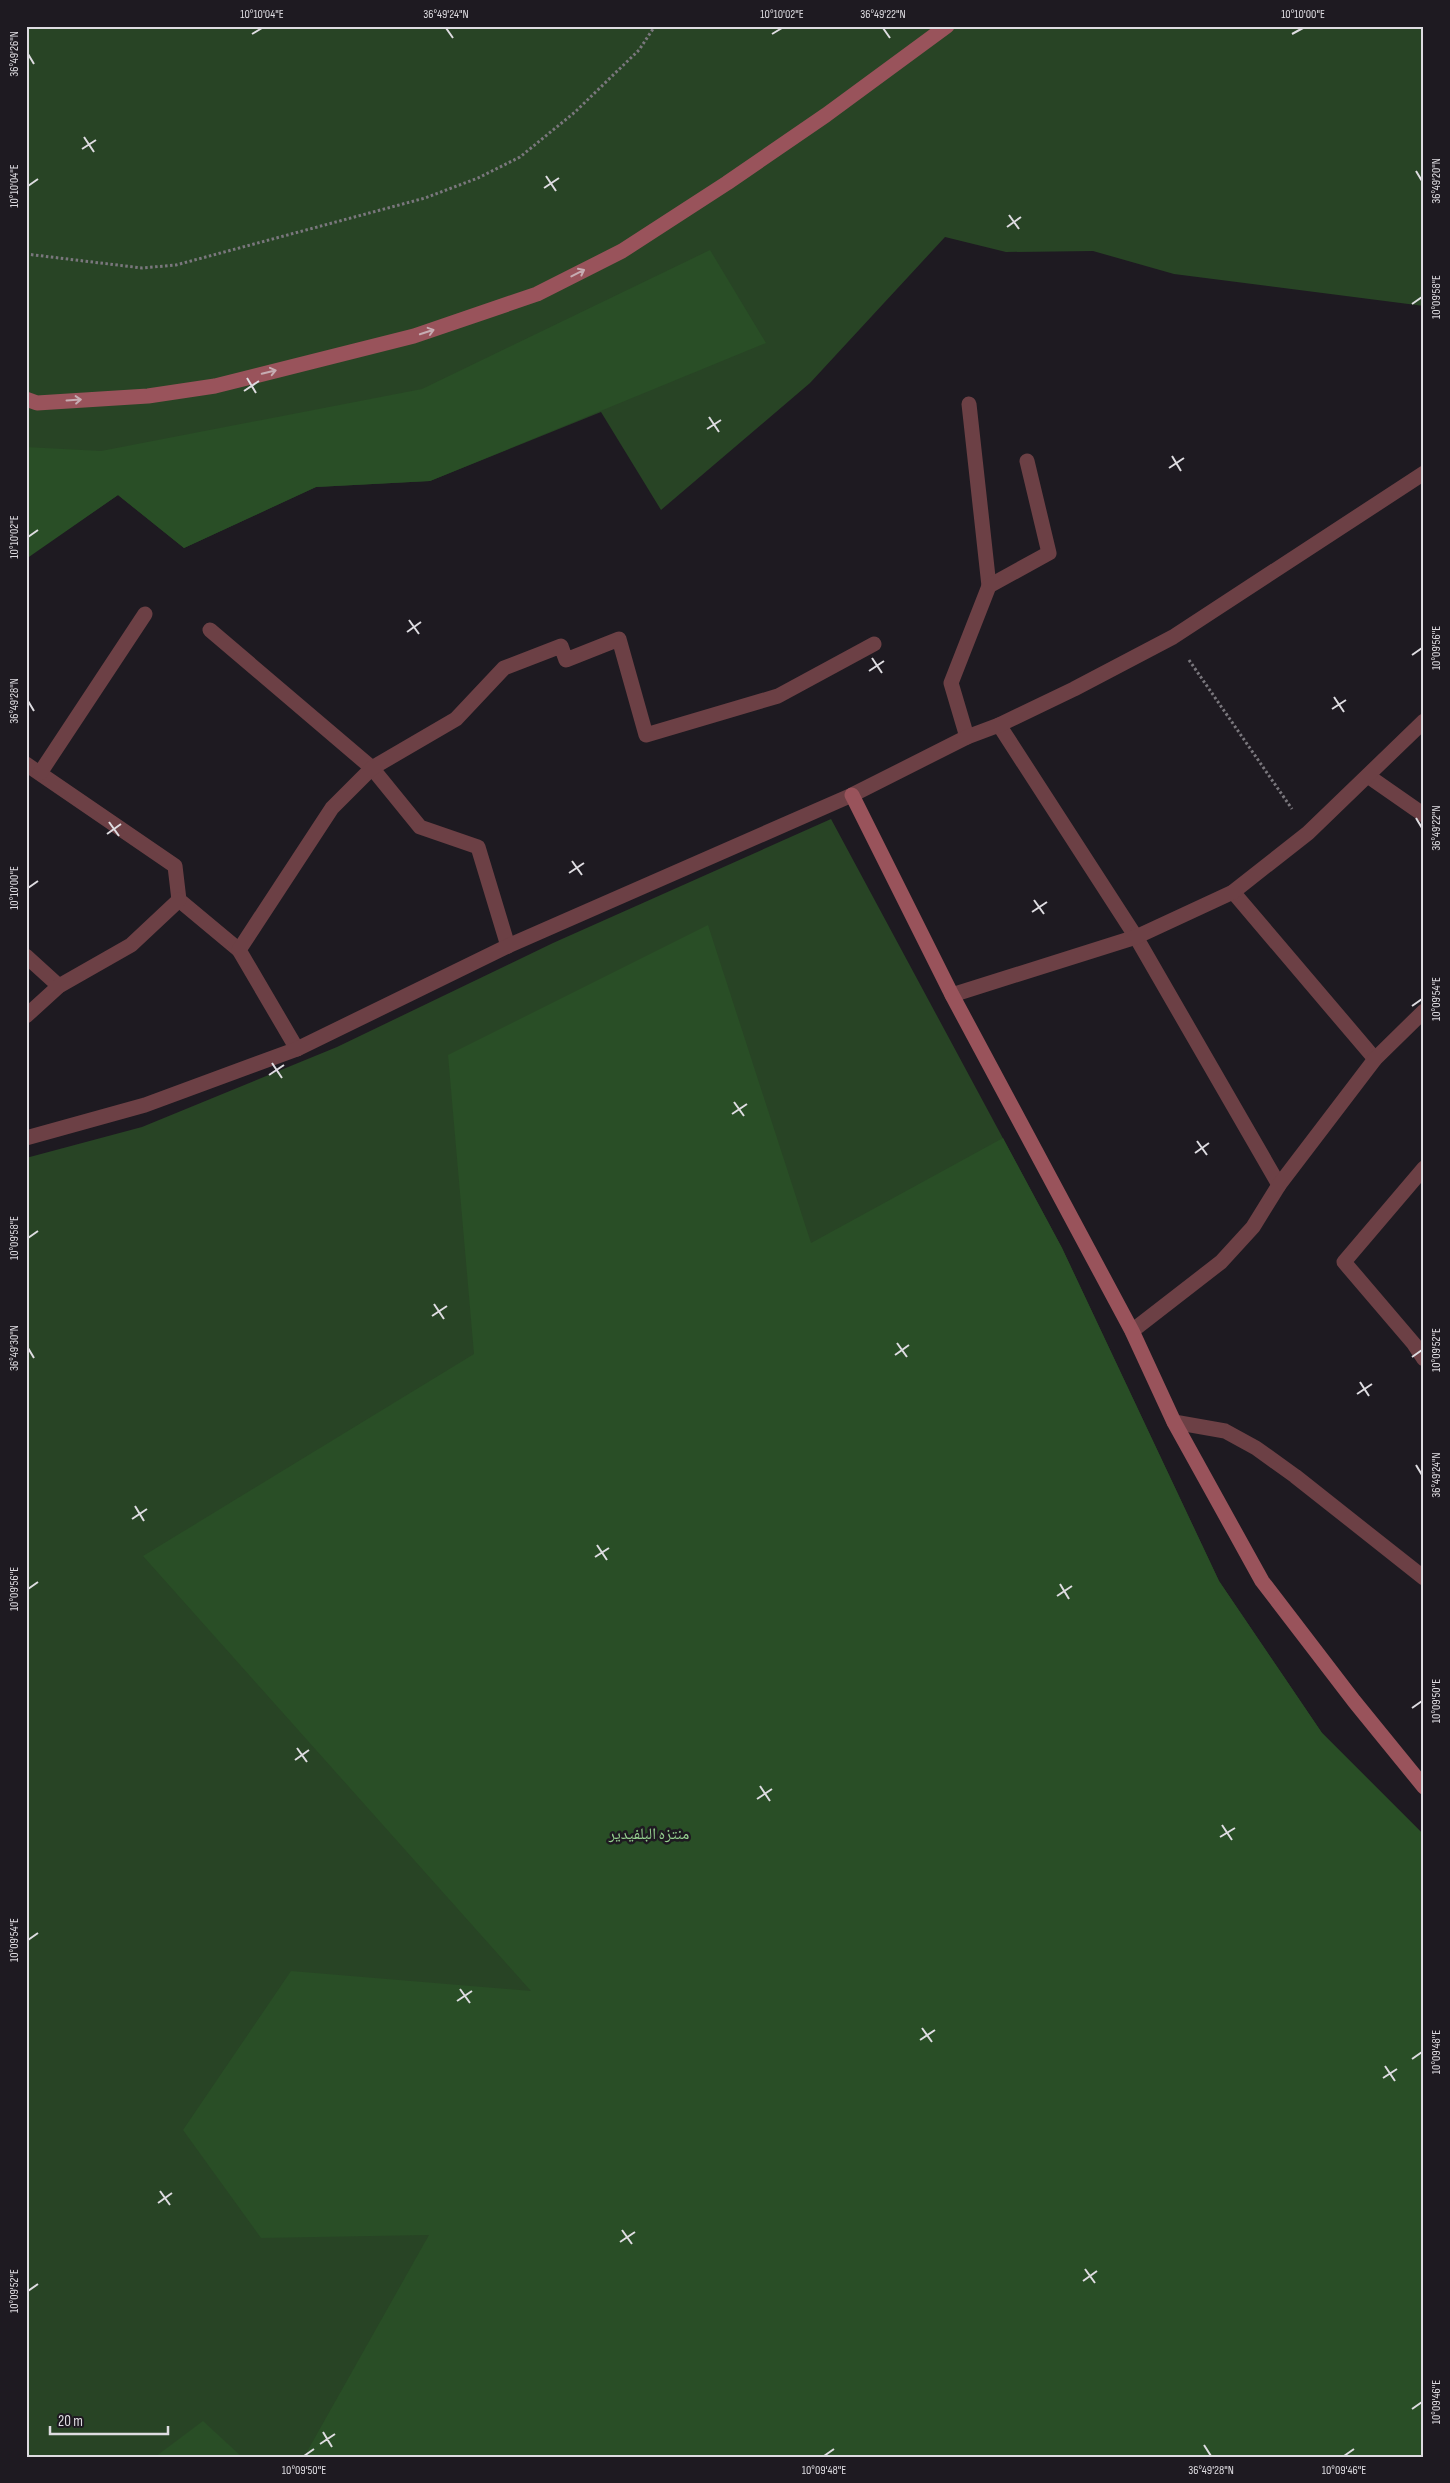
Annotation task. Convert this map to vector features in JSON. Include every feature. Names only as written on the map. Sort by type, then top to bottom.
[{"type":"street","points":[[26,400],[37,403],[148,396],[215,386],[414,336],[537,294],[622,251],[727,183],[826,115],[947,26]]},
{"type":"street","points":[[967,737],[951,683],[989,586],[969,404]]},
{"type":"street","points":[[989,586],[1049,553],[1027,461]]},
{"type":"street","points":[[26,1138],[145,1105],[297,1049],[508,946],[852,794],[967,737],[998,725],[1173,637],[1424,473]]},
{"type":"street","points":[[40,774],[145,614]]},
{"type":"street","points":[[210,630],[372,768],[420,828],[478,847],[508,946]]},
{"type":"street","points":[[238,950],[332,808],[372,768],[456,719],[504,668],[561,646],[566,660],[619,639],[646,735],[778,696],[874,644]]},
{"type":"street","points":[[952,995],[1136,938],[1233,892],[1308,833],[1424,721]]},
{"type":"street","points":[[998,725],[1136,938],[1279,1185]]},
{"type":"street","points":[[26,764],[174,866],[179,900],[238,950],[297,1049]]},
{"type":"street","points":[[1368,776],[1424,815]]},
{"type":"street","points":[[852,794],[952,995],[1132,1332],[1174,1422],[1262,1581],[1354,1701],[1424,1787]]},
{"type":"street","points":[[1233,892],[1375,1059]]},
{"type":"street","points":[[26,1016],[60,986],[131,945],[179,900]]},
{"type":"street","points":[[26,956],[60,986]]},
{"type":"street","points":[[1132,1332],[1221,1262],[1253,1226],[1279,1185],[1375,1059],[1424,1011]]},
{"type":"street","points":[[1424,1168],[1344,1262],[1414,1344],[1424,1359]]},
{"type":"street","points":[[1174,1422],[1225,1431],[1256,1448],[1377,1539],[1424,1578]]},
{"type":"path","points":[[26,254],[142,268],[176,265],[425,198],[478,178],[520,157],[575,112],[604,85],[639,50],[655,26]]},
{"type":"path","points":[[1173,637],[1308,833]]},
{"type":"green space","points":[[26,26],[1424,26],[1424,306],[1174,274],[1093,251],[1006,252],[945,237],[810,383],[661,510],[601,412],[430,481],[316,487],[184,548],[118,495],[26,558]]},
{"type":"green space","points":[[710,250],[766,343],[430,481],[316,487],[184,548],[118,495],[26,559],[26,447],[101,451],[422,389]]},
{"type":"green space","name":"منتزه البلفيدير","points":[[831,819],[1062,1248],[1219,1581],[1322,1733],[1424,1835],[1424,2457],[26,2457],[26,1158],[142,1127],[337,1047],[553,943]]},
{"type":"green space","name":"منتزه البلفيدير","points":[[708,925],[811,1243],[1003,1138],[1062,1248],[1219,1581],[1322,1733],[1424,1835],[1424,2457],[304,2457],[429,2235],[261,2238],[183,2130],[291,1971],[531,1991],[143,1556],[474,1354],[448,1055]]},
{"type":"green space","points":[[203,2421],[242,2457],[155,2457]]}]
